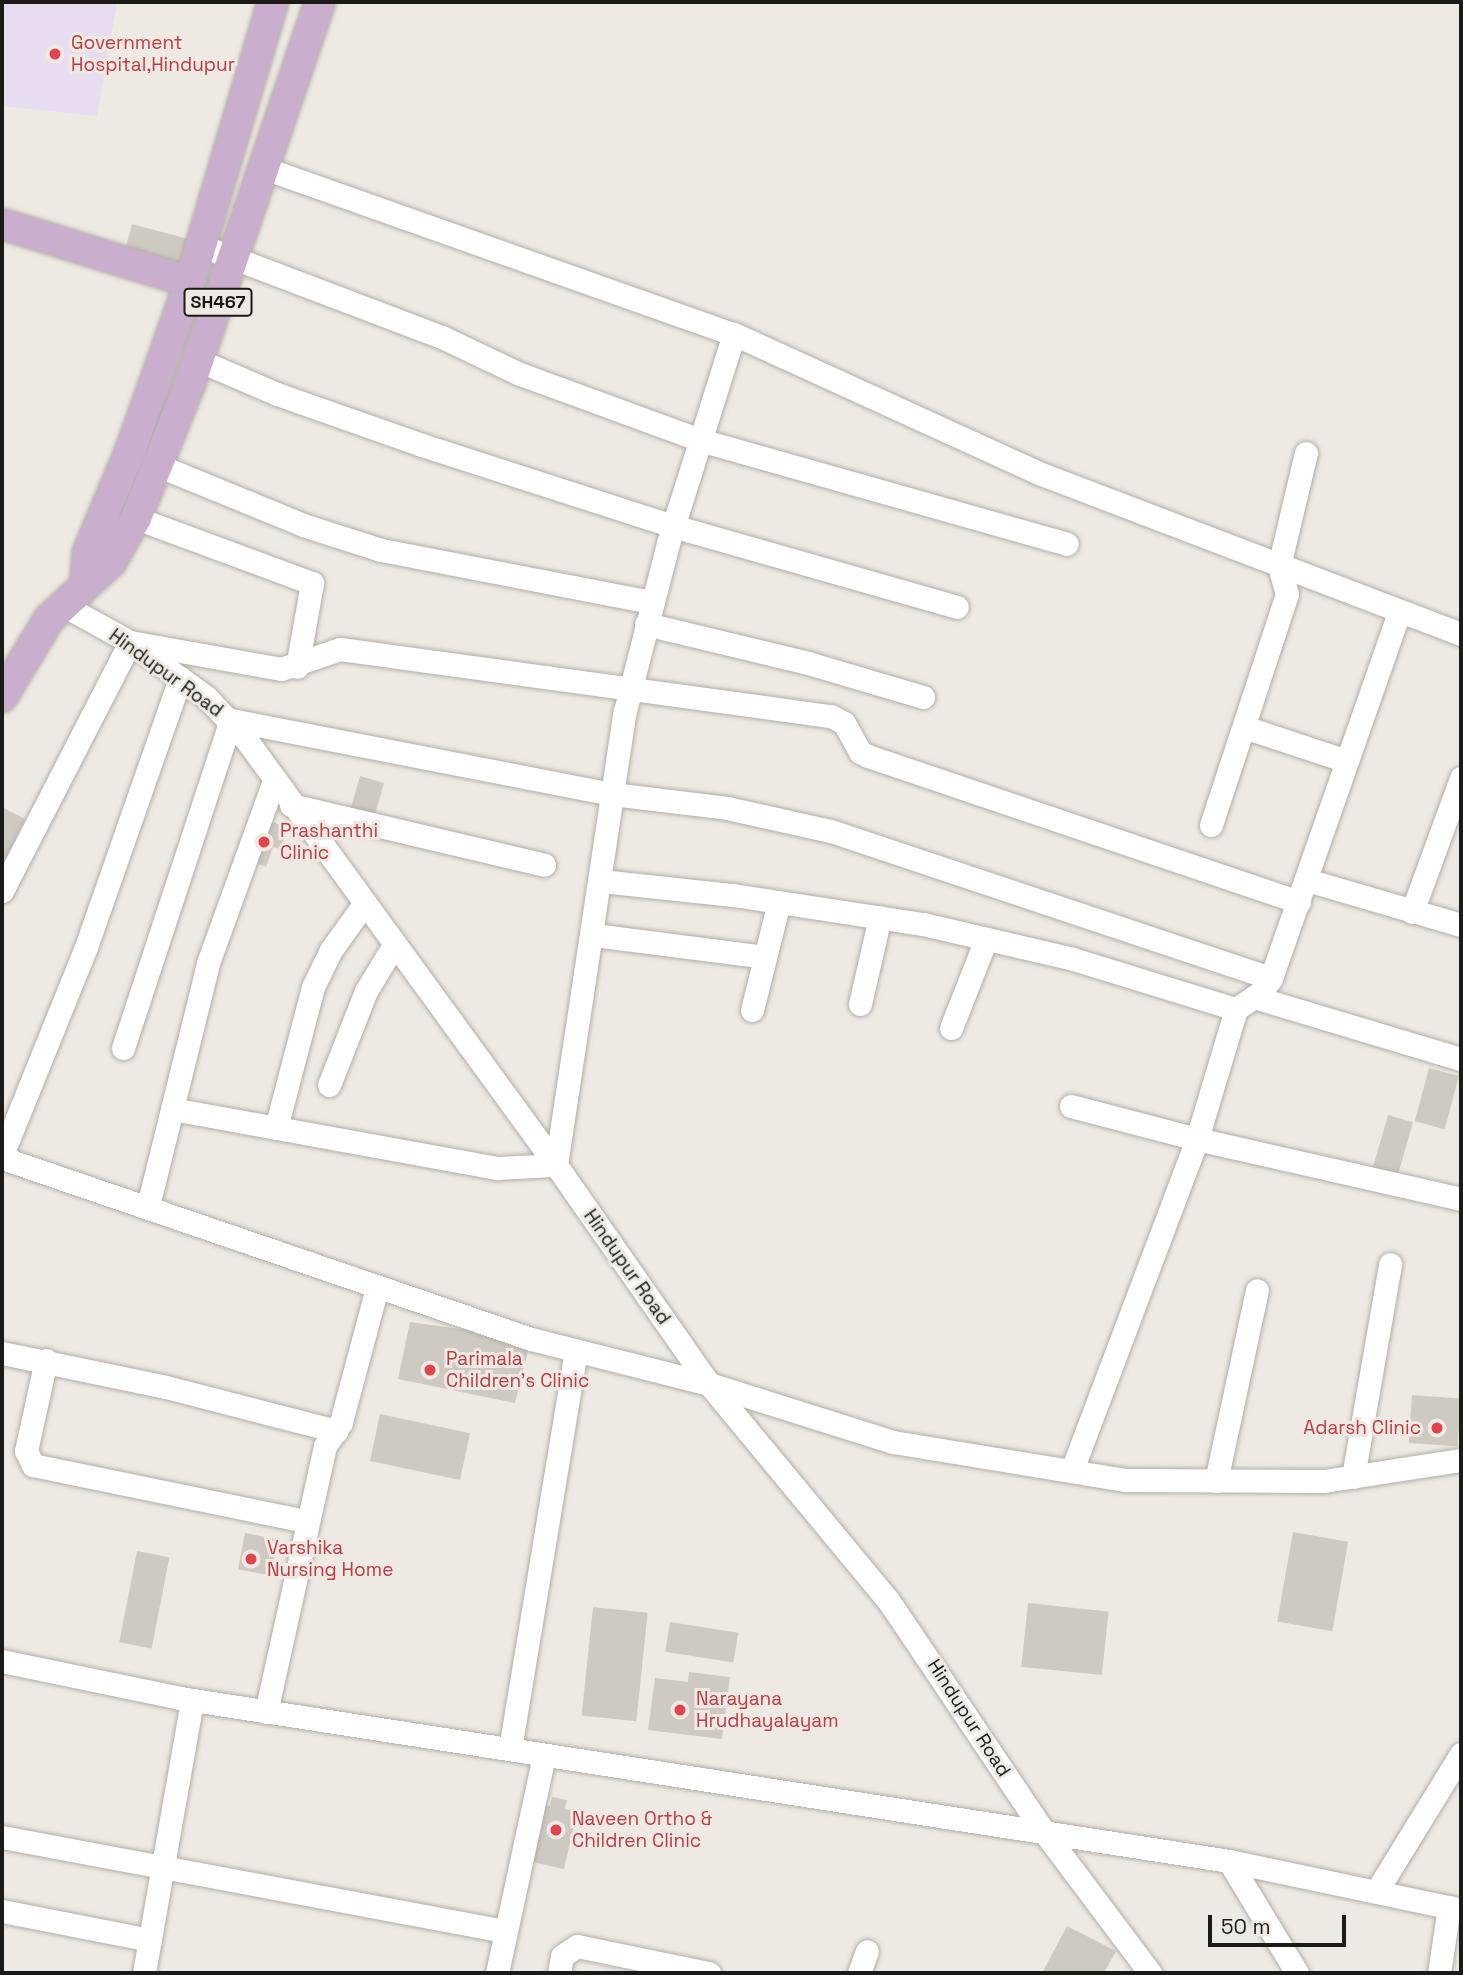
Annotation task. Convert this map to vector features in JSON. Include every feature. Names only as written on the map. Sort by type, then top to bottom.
[{"type":"main road","name":"SH467","points":[[74,595],[88,552],[131,449],[190,282],[273,2]]},
{"type":"main road","name":"SH467","points":[[2,697],[49,619],[111,562],[136,518],[198,360],[320,2]]},
{"type":"main road","points":[[2,224],[190,282]]},
{"type":"street","points":[[264,168],[734,334],[1039,473],[1461,634]]},
{"type":"street","points":[[202,246],[442,337],[520,374],[700,440],[1067,544]]},
{"type":"street","points":[[172,1109],[498,1168],[556,1165],[563,1097],[594,935],[612,794],[631,689],[673,526],[734,334]]},
{"type":"street","points":[[198,360],[277,394],[422,445],[673,526],[957,607]]},
{"type":"street","points":[[1211,825],[1287,594],[1279,566],[1306,453]]},
{"type":"street","points":[[157,465],[303,525],[381,550],[649,613],[923,697]]},
{"type":"street","points":[[136,518],[312,583],[297,667]]},
{"type":"street","name":"Hindupur Road","points":[[74,595],[230,720],[556,1165],[709,1384],[888,1600],[1042,1829],[1141,1969]]},
{"type":"street","points":[[1072,1470],[1197,1139],[1245,1003],[1271,978],[1399,612]]},
{"type":"street","points":[[2,891],[130,642],[281,669],[297,667],[323,652],[340,649],[838,718],[860,752],[868,756],[1299,902]]},
{"type":"street","points":[[180,678],[86,947],[2,1156],[377,1288],[576,1351],[709,1384],[892,1442],[1126,1480],[1216,1481],[1353,1477],[1461,1460]]},
{"type":"street","points":[[123,1048],[230,720],[612,794],[727,808],[831,831],[1271,978]]},
{"type":"street","points":[[1244,727],[1347,761]]},
{"type":"street","points":[[1412,912],[1461,778]]},
{"type":"street","points":[[148,1206],[208,963],[274,781]]},
{"type":"street","points":[[290,805],[544,865]]},
{"type":"street","points":[[1307,880],[1461,925]]},
{"type":"street","points":[[601,881],[880,917],[1073,959],[1461,1059]]},
{"type":"street","points":[[752,1010],[779,902]]},
{"type":"street","points":[[276,1128],[313,986],[331,950],[364,904]]},
{"type":"street","points":[[860,1004],[880,917]]},
{"type":"street","points":[[594,935],[765,957]]},
{"type":"street","points":[[951,1028],[986,939]]},
{"type":"street","points":[[329,1085],[366,991],[394,945]]},
{"type":"street","points":[[1071,1106],[1197,1139],[1461,1199]]},
{"type":"street","points":[[1353,1477],[1390,1264]]},
{"type":"street","points":[[266,1712],[306,1521],[325,1446],[337,1431],[377,1288]]},
{"type":"street","points":[[1216,1481],[1257,1290]]},
{"type":"street","points":[[510,1749],[576,1351]]},
{"type":"street","points":[[2,1353],[46,1360],[337,1431]]},
{"type":"street","points":[[46,1360],[26,1451],[33,1465],[306,1521]]},
{"type":"street","points":[[2,1661],[192,1700],[266,1712],[1042,1829],[1229,1861],[1455,1908],[1439,1973]]},
{"type":"street","points":[[144,1973],[192,1700]]},
{"type":"street","points":[[1376,1892],[1455,1776],[1461,1754]]},
{"type":"street","points":[[497,1973],[544,1755]]},
{"type":"street","points":[[2,1837],[505,1931]]},
{"type":"street","points":[[1229,1861],[1297,1973]]},
{"type":"street","points":[[2,1911],[150,1940]]},
{"type":"street","points":[[559,1973],[562,1956],[577,1946],[713,1973]]},
{"type":"street","points":[[859,1973],[867,1951]]},
{"type":"shaded area","name":"Government Hospital,Hindupur","points":[[2,2],[117,2],[97,116],[2,106]]},
{"type":"building","points":[[132,224],[190,240],[183,265],[125,249]]},
{"type":"building","points":[[360,776],[384,783],[375,816],[351,809]]},
{"type":"building","points":[[2,807],[25,819],[6,858],[2,856]]},
{"type":"building","points":[[267,820],[282,826],[278,836],[284,838],[280,849],[273,847],[266,867],[251,861]]},
{"type":"building","points":[[1429,1068],[1459,1076],[1445,1129],[1415,1121]]},
{"type":"building","points":[[1388,1115],[1413,1122],[1397,1177],[1372,1170]]},
{"type":"building","points":[[410,1322],[531,1339],[515,1403],[398,1379]]},
{"type":"building","points":[[1412,1395],[1461,1398],[1458,1446],[1409,1443]]},
{"type":"building","points":[[380,1414],[470,1433],[460,1480],[370,1461]]},
{"type":"building","points":[[1293,1532],[1348,1542],[1332,1631],[1277,1622]]},
{"type":"building","points":[[245,1533],[277,1539],[270,1576],[238,1569]]},
{"type":"building","points":[[137,1551],[169,1557],[152,1649],[119,1642]]},
{"type":"building","points":[[1028,1603],[1109,1611],[1102,1675],[1021,1667]]},
{"type":"building","points":[[593,1607],[648,1613],[636,1721],[582,1715]]},
{"type":"building","points":[[670,1622],[738,1633],[733,1662],[665,1652]]},
{"type":"building","points":[[689,1672],[730,1677],[722,1739],[648,1730],[655,1678],[688,1682]]},
{"type":"building","points":[[552,1797],[567,1800],[565,1809],[577,1812],[564,1869],[528,1861],[540,1804],[550,1806]]},
{"type":"building","points":[[1067,1926],[1116,1951],[1104,1973],[1042,1973]]},
{"type":"place","name":"Government Hospital,Hindupur","points":[[55,54]]},
{"type":"place","name":"Prashanthi Clinic","points":[[264,842]]},
{"type":"place","name":"Parimala Children's Clinic","points":[[430,1370]]},
{"type":"place","name":"Adarsh Clinic","points":[[1437,1428]]},
{"type":"place","name":"Varshika Nursing Home","points":[[251,1559]]},
{"type":"place","name":"Narayana Hrudhayalayam","points":[[680,1710]]},
{"type":"place","name":"Naveen Ortho & Children Clinic","points":[[556,1830]]}]
